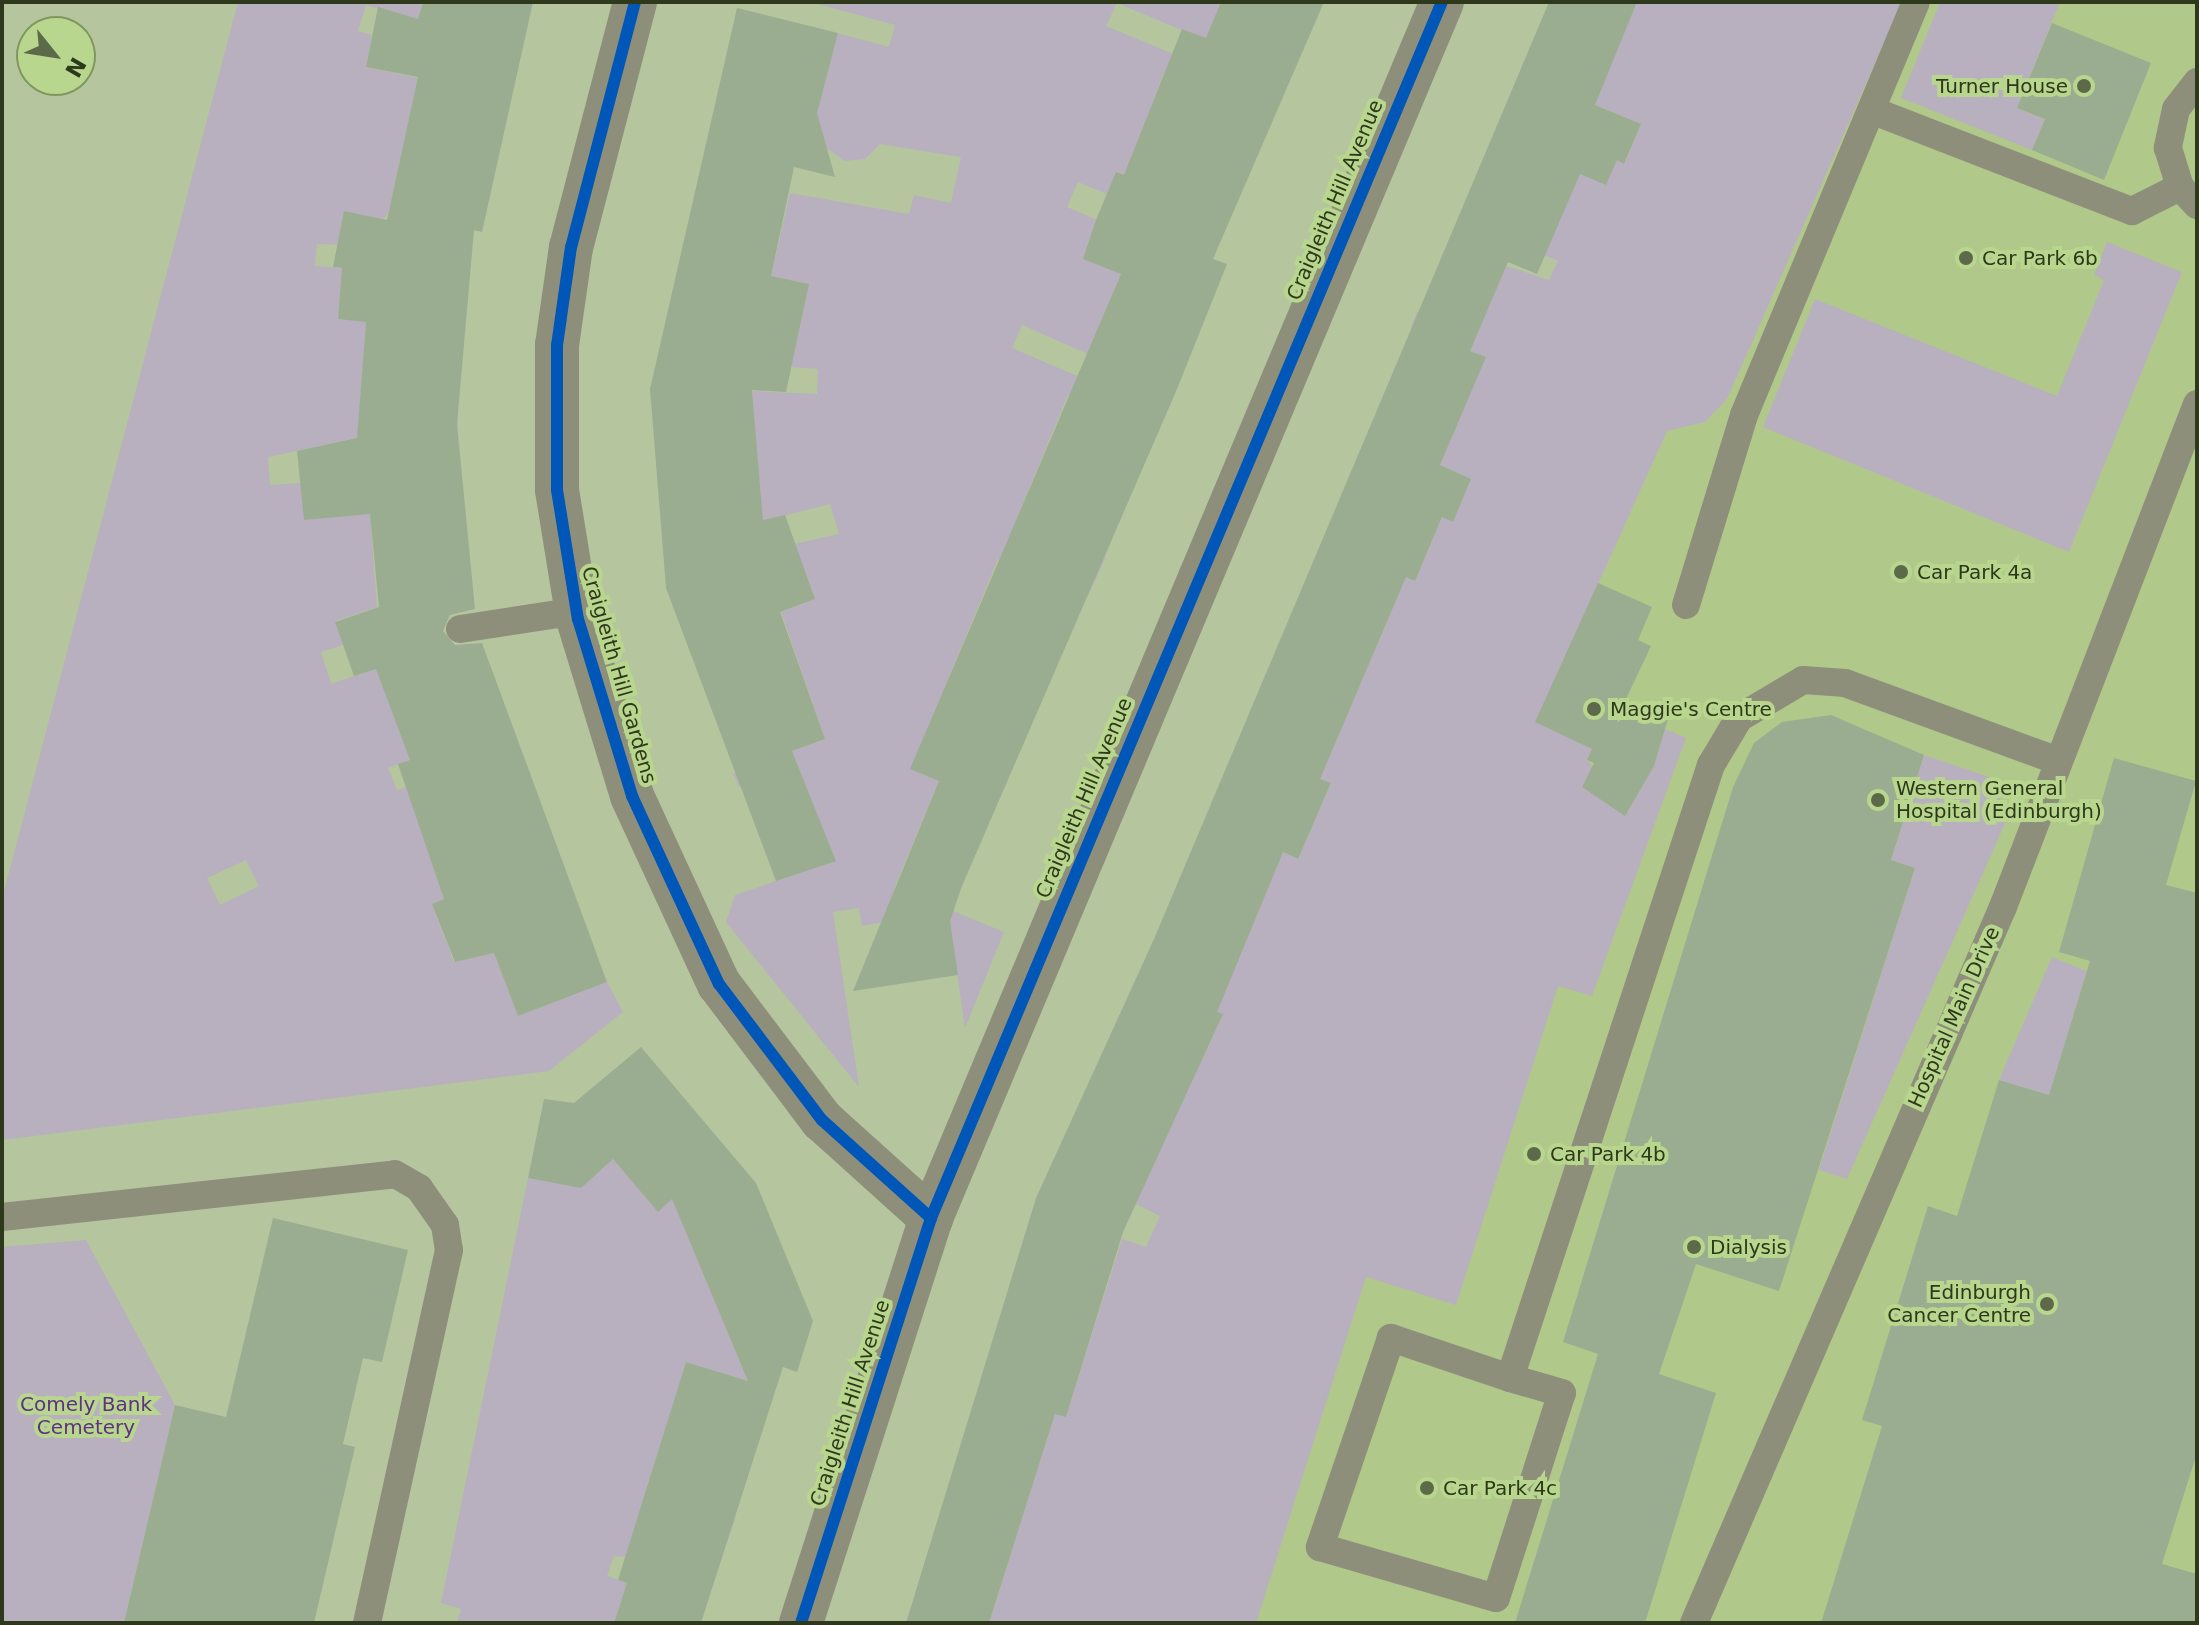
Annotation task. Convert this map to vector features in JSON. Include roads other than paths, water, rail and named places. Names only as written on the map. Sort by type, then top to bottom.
[{"type":"street","name":"Craigleith Hill Gardens","points":[[635,2],[571,247],[557,345],[557,490],[577,611],[632,796],[719,984],[813,1111],[931,1218]]},
{"type":"street","name":"Craigleith Hill Avenue","points":[[801,1623],[931,1218],[1442,2]]},
{"type":"lane","points":[[1686,605],[1736,437],[1916,2]]},
{"type":"lane","points":[[1871,110],[2132,211],[2188,196],[2169,128],[2197,82]]},
{"type":"lane","name":"Hospital Main Drive","points":[[1694,1623],[2003,907],[2197,404]]},
{"type":"lane","points":[[460,629],[577,611]]},
{"type":"lane","points":[[1510,1378],[1711,765],[1739,718],[1803,680],[1845,683],[2058,761]]},
{"type":"lane","points":[[2,1217],[395,1174],[419,1188],[445,1225],[449,1250],[367,1623]]},
{"type":"lane","points":[[1391,1338],[1510,1378],[1562,1393],[1496,1598],[1320,1547],[1391,1338]]},
{"type":"place","name":"Turner House","points":[[2084,86]]},
{"type":"place","name":"Car Park 6b","points":[[1966,258]]},
{"type":"place","name":"Car Park 4a","points":[[1901,572]]},
{"type":"place","name":"Maggie's Centre","points":[[1594,709]]},
{"type":"place","name":"Western General Hospital (Edinburgh)","points":[[1878,800]]},
{"type":"place","name":"Car Park 4b","points":[[1534,1154]]},
{"type":"place","name":"Dialysis","points":[[1694,1247]]},
{"type":"place","name":"Edinburgh Cancer Centre","points":[[2047,1304]]},
{"type":"place","name":"Car Park 4c","points":[[1427,1488]]},
{"type":"park label","name":"Comely Bank Cemetery","points":[[86,1416]]}]
